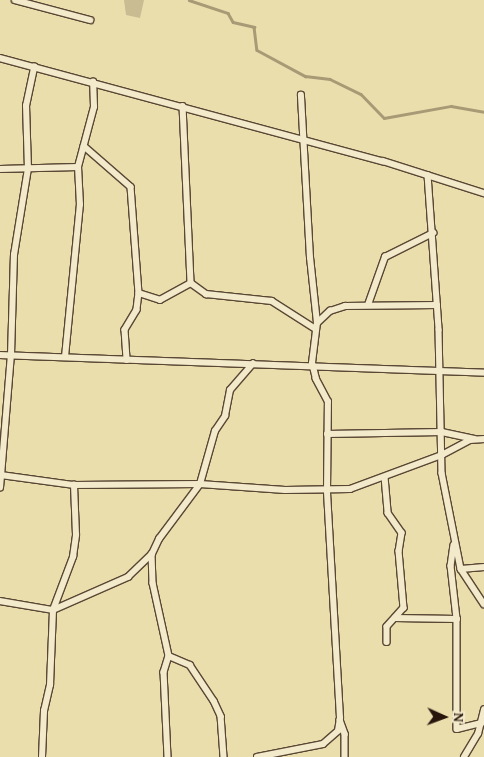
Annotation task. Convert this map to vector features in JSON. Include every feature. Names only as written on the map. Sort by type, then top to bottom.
[{"type":"street","points":[[15,0],[90,20]]},
{"type":"street","points":[[0,58],[304,139],[484,193]]},
{"type":"street","points":[[0,488],[11,355],[14,256],[28,169],[26,106],[34,67]]},
{"type":"street","points":[[65,357],[80,205],[78,167],[94,107],[94,82]]},
{"type":"street","points":[[257,757],[322,744],[338,731],[340,718],[327,490],[328,402],[313,367],[317,326],[310,258],[301,95]]},
{"type":"street","points":[[183,106],[191,283]]},
{"type":"street","points":[[84,146],[131,187],[139,293],[136,310],[125,330],[127,360]]},
{"type":"street","points":[[0,169],[78,167]]},
{"type":"street","points":[[428,175],[433,233],[431,245],[437,305],[442,473],[461,569],[484,604]]},
{"type":"street","points":[[368,304],[385,257],[433,233]]},
{"type":"street","points":[[139,293],[160,300],[191,283]]},
{"type":"street","points":[[191,283],[206,294],[272,301],[317,326]]},
{"type":"street","points":[[317,326],[330,311],[345,306],[368,304],[437,305]]},
{"type":"street","points":[[0,355],[484,373]]},
{"type":"street","points":[[0,601],[53,610],[128,577],[152,554],[159,539],[200,484],[215,431],[225,416],[230,390],[253,364]]},
{"type":"street","points":[[327,434],[442,432],[484,439]]},
{"type":"street","points":[[1,475],[74,485],[200,484],[327,490],[359,488],[477,439]]},
{"type":"street","points":[[385,478],[388,514],[402,533],[399,551],[404,608],[387,627],[387,642]]},
{"type":"street","points":[[42,757],[44,711],[50,685],[53,610],[73,557],[76,535],[74,485]]},
{"type":"street","points":[[455,538],[451,566],[456,620],[457,729],[481,723]]},
{"type":"street","points":[[152,554],[153,583],[169,656],[164,672],[168,757]]},
{"type":"street","points":[[461,569],[484,567]]},
{"type":"street","points":[[395,618],[456,620]]},
{"type":"street","points":[[169,656],[190,665],[214,701],[221,716],[224,757]]},
{"type":"street","points":[[464,757],[481,734],[484,710]]},
{"type":"street","points":[[340,718],[345,734],[344,757]]},
{"type":"shaded area","points":[[124,0],[144,0],[140,18],[126,15]]},
{"type":"waterway","points":[[189,0],[228,13],[233,22],[254,27],[257,50],[305,76],[330,79],[361,94],[384,118],[451,106],[484,112]]}]
